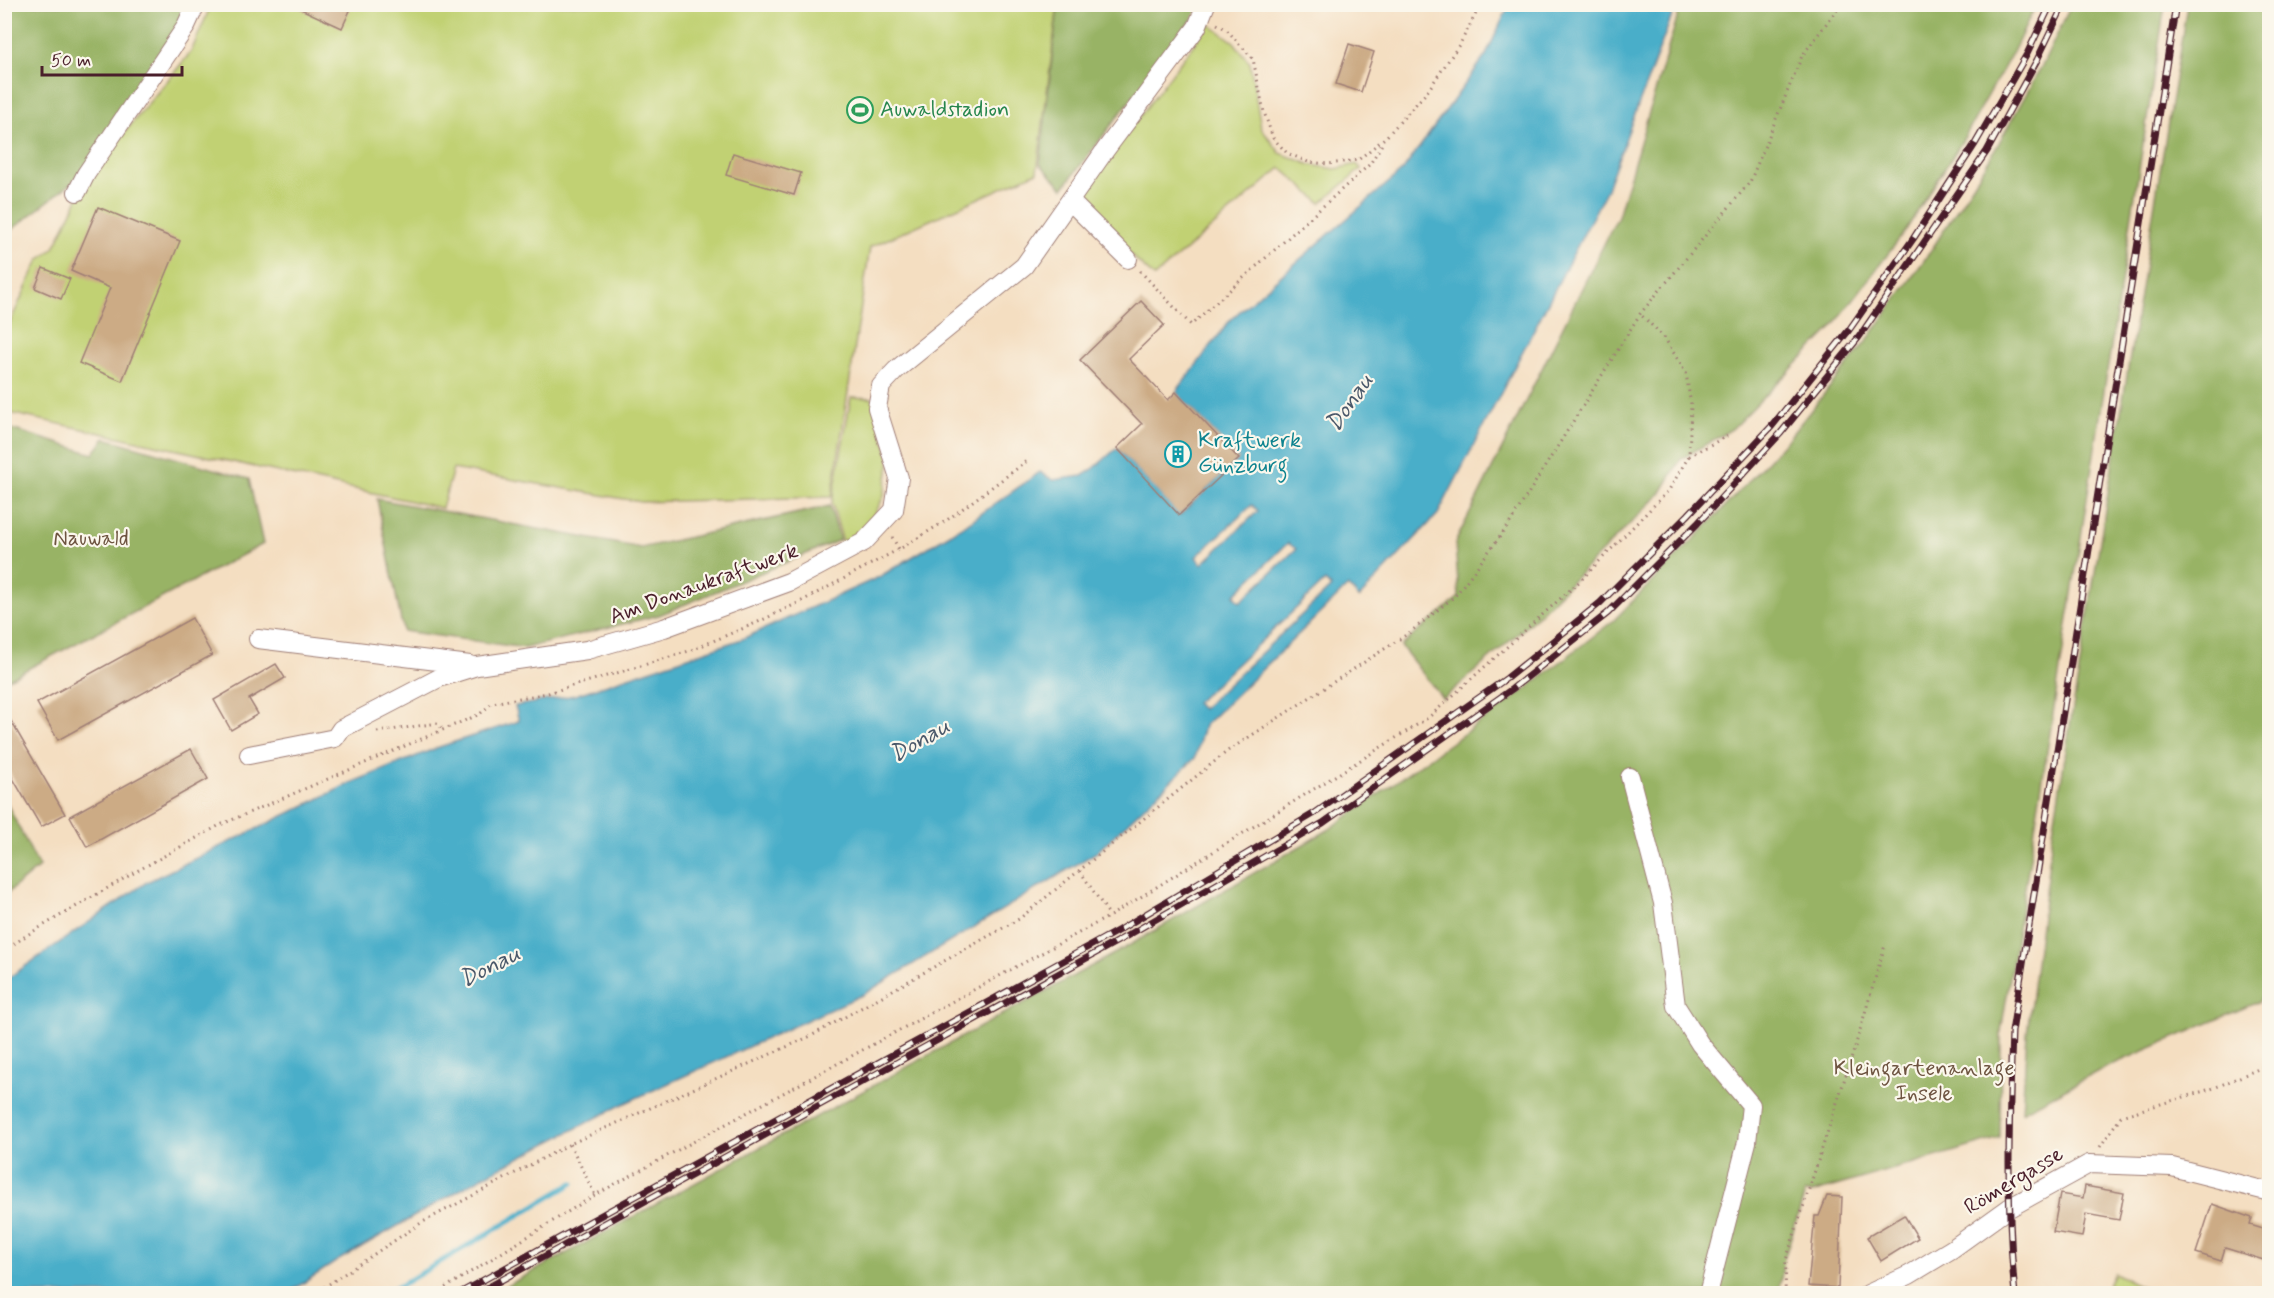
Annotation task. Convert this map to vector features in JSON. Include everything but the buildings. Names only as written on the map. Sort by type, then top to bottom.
[{"type":"street","points":[[77,192],[86,174],[185,28],[195,4]]},
{"type":"street","name":"Am Donaukraftwerk","points":[[249,754],[335,738],[340,729],[439,678],[477,666],[587,650],[664,628],[789,582],[864,542],[894,510],[899,478],[877,408],[881,386],[896,370],[1024,266],[1106,149],[1197,27],[1205,10]]},
{"type":"street","points":[[1071,202],[1128,259]]},
{"type":"street","name":"Am Donaukraftwerk","points":[[258,639],[477,666]]},
{"type":"street","points":[[1630,777],[1664,903],[1676,1005],[1700,1044],[1751,1105],[1747,1142],[1708,1293]]},
{"type":"street","name":"Römergasse","points":[[1868,1293],[1909,1275],[1952,1249],[2008,1208],[2089,1164],[2172,1167],[2270,1192]]},
{"type":"path","points":[[1205,10],[1254,59],[1264,112],[1273,138],[1287,153],[1308,162],[1328,164],[1358,160],[1386,137],[1427,92],[1461,42],[1481,4]]},
{"type":"path","points":[[314,1293],[421,1223],[570,1144],[811,1036],[1018,919],[1229,750],[1409,633],[1455,596],[1508,526],[1640,314],[1750,182],[1802,56],[1842,4]]},
{"type":"path","points":[[1128,259],[1191,325],[1370,164],[1386,137]]},
{"type":"path","points":[[435,1293],[595,1195],[1110,916],[1428,718],[1581,580],[1669,490],[1689,456],[1691,405],[1686,373],[1664,337],[1640,314]]},
{"type":"path","points":[[1689,456],[1727,436]]},
{"type":"path","points":[[4,951],[27,935],[220,825],[480,714],[492,703],[548,693],[690,651],[800,602],[947,520],[1030,459]]},
{"type":"path","points":[[369,733],[438,723],[443,730]]},
{"type":"path","points":[[1080,871],[1110,916]]},
{"type":"path","points":[[1785,1293],[1786,1260],[1855,1047],[1885,945]]},
{"type":"path","points":[[2089,1164],[2121,1116],[2214,1088],[2270,1064]]},
{"type":"path","points":[[570,1144],[595,1195]]},
{"type":"green space","points":[[5,5],[192,5],[88,170],[5,235]]},
{"type":"green space","points":[[211,5],[1058,5],[1037,172],[870,247],[832,497],[641,502],[453,469],[442,508],[5,412],[5,333],[39,260],[54,248],[90,174],[191,52]]},
{"type":"green space","points":[[1058,5],[1199,5],[1194,17],[1063,188],[1040,164]]},
{"type":"green space","points":[[1681,5],[2036,5],[2015,48],[1964,138],[1904,233],[1830,330],[1732,429],[1681,459],[1660,494],[1528,625],[1443,699],[1401,646],[1459,597],[1455,543],[1618,216]]},
{"type":"green space","name":"Kleingartenanlage Insele","points":[[2071,5],[2165,5],[2001,1031],[2000,1138],[1812,1193],[1805,1193],[1784,1259],[1779,1293],[492,1294],[1130,945],[1328,830],[1517,696],[1614,620],[1703,530],[1787,440],[1866,342],[1930,252],[1992,155],[2044,62]]},
{"type":"green space","points":[[2187,5],[2269,5],[2269,986],[2258,1002],[2109,1066],[2022,1112],[2027,1034],[2052,837]]},
{"type":"green space","points":[[1209,24],[1234,42],[1250,63],[1261,128],[1280,153],[1311,165],[1336,169],[1357,164],[1361,169],[1321,203],[1281,168],[1154,277],[1085,212],[1080,196]]},
{"type":"green space","points":[[851,397],[872,398],[890,460],[884,496],[870,523],[843,543],[832,503]]},
{"type":"green space","name":"Nauwald","points":[[5,427],[93,454],[105,438],[249,479],[263,544],[5,681]]},
{"type":"green space","points":[[377,499],[641,548],[830,506],[840,540],[659,615],[525,648],[403,631]]},
{"type":"green space","points":[[4,798],[39,867],[5,895],[4,895]]},
{"type":"green space","points":[[2114,1273],[2155,1293],[2104,1293]]},
{"type":"water","name":"Donau","points":[[1509,5],[1676,5],[1606,191],[1438,514],[1359,598],[1348,586],[1204,726],[1195,758],[1097,852],[864,994],[623,1104],[484,1176],[337,1261],[288,1293],[5,1294],[4,981],[147,882],[353,782],[439,747],[519,721],[515,706],[575,695],[742,639],[879,577],[965,525],[1040,472],[1053,480],[1082,476],[1117,448],[1180,515],[1238,459],[1176,392],[1231,319],[1403,170],[1486,55]],"holes":[[[1252,505],[1258,511],[1202,564],[1196,557]],[[1288,543],[1296,549],[1240,602],[1234,595]],[[1325,581],[1331,587],[1202,709],[1196,703]]]},
{"type":"waterway","points":[[386,1294],[573,1183]]},
{"type":"railway","points":[[458,1294],[1119,930],[1315,813],[1507,678],[1600,603],[1772,426],[1849,330],[1913,239],[1975,144],[2027,54],[2051,4]]},
{"type":"railway","points":[[476,1294],[1125,937],[1323,823],[1512,689],[1608,613],[1697,524],[1780,434],[1859,337],[1987,151],[2037,60],[2064,4]]},
{"type":"railway","points":[[2015,1294],[2009,1196],[2012,1032],[2176,4]]},
{"type":"place","name":"Auwaldstadion","points":[[860,110]]},
{"type":"place","name":"Kraftwerk Günzburg","points":[[1178,454]]}]
